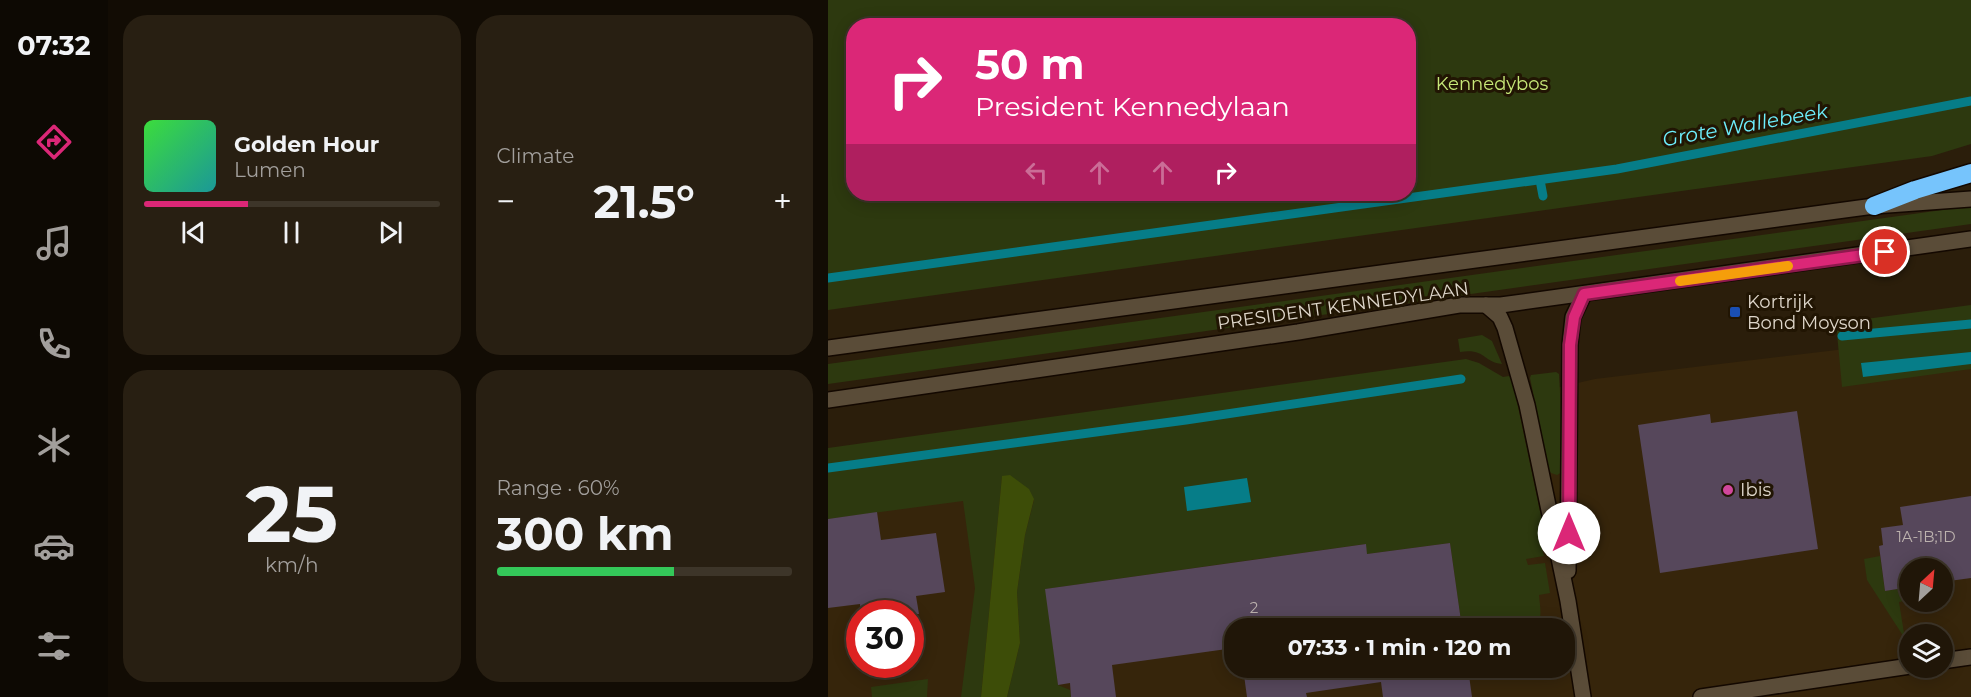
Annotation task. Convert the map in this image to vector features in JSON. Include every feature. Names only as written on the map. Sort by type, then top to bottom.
[{"type":"highway","points":[[1874,206],[1915,190],[1971,173]]},
{"type":"main road","name":"PRESIDENT KENNEDYLAAN","points":[[828,348],[1874,206],[1971,199]]},
{"type":"main road","name":"PRESIDENT KENNEDYLAAN","points":[[828,400],[1298,332],[1447,307],[1584,294],[1971,240]]},
{"type":"main road","points":[[1568,601],[1570,345],[1574,317],[1584,294]]},
{"type":"main road","points":[[1486,305],[1500,317],[1505,328],[1527,405],[1568,601],[1582,697]]},
{"type":"main road","points":[[1953,659],[1971,657]]},
{"type":"main road","points":[[1701,697],[1899,668]]},
{"type":"shaded area","points":[[1971,334],[1971,697],[828,697],[828,482],[1499,401],[1595,379]]},
{"type":"green space","name":"Kennedybos","points":[[828,0],[1971,0],[1971,144],[1932,156],[828,310]]},
{"type":"green space","points":[[1971,206],[1971,224],[828,384],[828,364]]},
{"type":"green space","points":[[1971,305],[1971,369],[1842,387],[1836,323]]},
{"type":"green space","points":[[1482,335],[1492,341],[1502,364],[1474,352],[1460,352],[1458,339]]},
{"type":"green space","points":[[1466,359],[1479,363],[1503,377],[1512,378],[1545,535],[1539,537],[1544,556],[1526,559],[1528,565],[1545,563],[1550,593],[1539,595],[1540,618],[1461,618],[1450,543],[1367,554],[1365,544],[1046,589],[1058,685],[1070,690],[1071,697],[1007,697],[1020,643],[1017,592],[1025,535],[1034,500],[1002,477],[981,697],[961,697],[975,588],[963,501],[828,519],[828,448]]},
{"type":"green space","points":[[1556,372],[1559,374],[1564,467],[1557,475],[1549,470],[1530,378],[1531,375]]},
{"type":"green space","points":[[1010,475],[1029,489],[1034,499],[1025,535],[1017,592],[1020,643],[1007,697],[981,697],[1002,476]]},
{"type":"green space","points":[[1880,556],[1885,591],[1899,589],[1899,612],[1903,624],[1899,624],[1899,630],[1867,580],[1864,559]]},
{"type":"green space","points":[[928,679],[927,697],[872,697],[871,687]]},
{"type":"water","points":[[1971,352],[1971,364],[1863,377],[1861,363]]},
{"type":"water","points":[[1247,478],[1251,502],[1187,511],[1184,487]]},
{"type":"building","points":[[1797,411],[1818,549],[1660,573],[1638,425],[1710,414],[1711,423]]},
{"type":"building","points":[[1971,496],[1971,578],[1953,580],[1953,558],[1899,558],[1899,589],[1885,591],[1879,546],[1883,545],[1881,528],[1903,525],[1900,507]]},
{"type":"building","points":[[877,512],[881,540],[936,533],[945,592],[916,596],[917,600],[846,600],[846,606],[828,608],[828,519]]},
{"type":"building","points":[[1450,543],[1461,618],[1224,618],[1224,649],[1112,665],[1116,697],[1071,697],[1070,683],[1058,685],[1045,589],[1366,544],[1367,554]]},
{"type":"building","points":[[1244,678],[1469,678],[1472,697],[1383,697],[1381,682],[1306,693],[1307,697],[1247,697]]},
{"type":"waterway","points":[[1416,197],[1617,169],[1971,101]]},
{"type":"waterway","name":"Grote Wallebeek","points":[[1540,180],[1543,196]]},
{"type":"waterway","points":[[828,278],[1385,201]]},
{"type":"waterway","points":[[1842,336],[1971,324]]},
{"type":"waterway","points":[[828,468],[1186,420],[1461,379]]},
{"type":"slow traffic","points":[[1680,281],[1788,266]]},
{"type":"place","name":"Kortrijk Bond Moyson","points":[[1735,312]]},
{"type":"place","name":"Ibis","points":[[1728,490]]},
{"type":"route","points":[[1569,533],[1570,345],[1574,317],[1584,294],[1885,252]]}]
